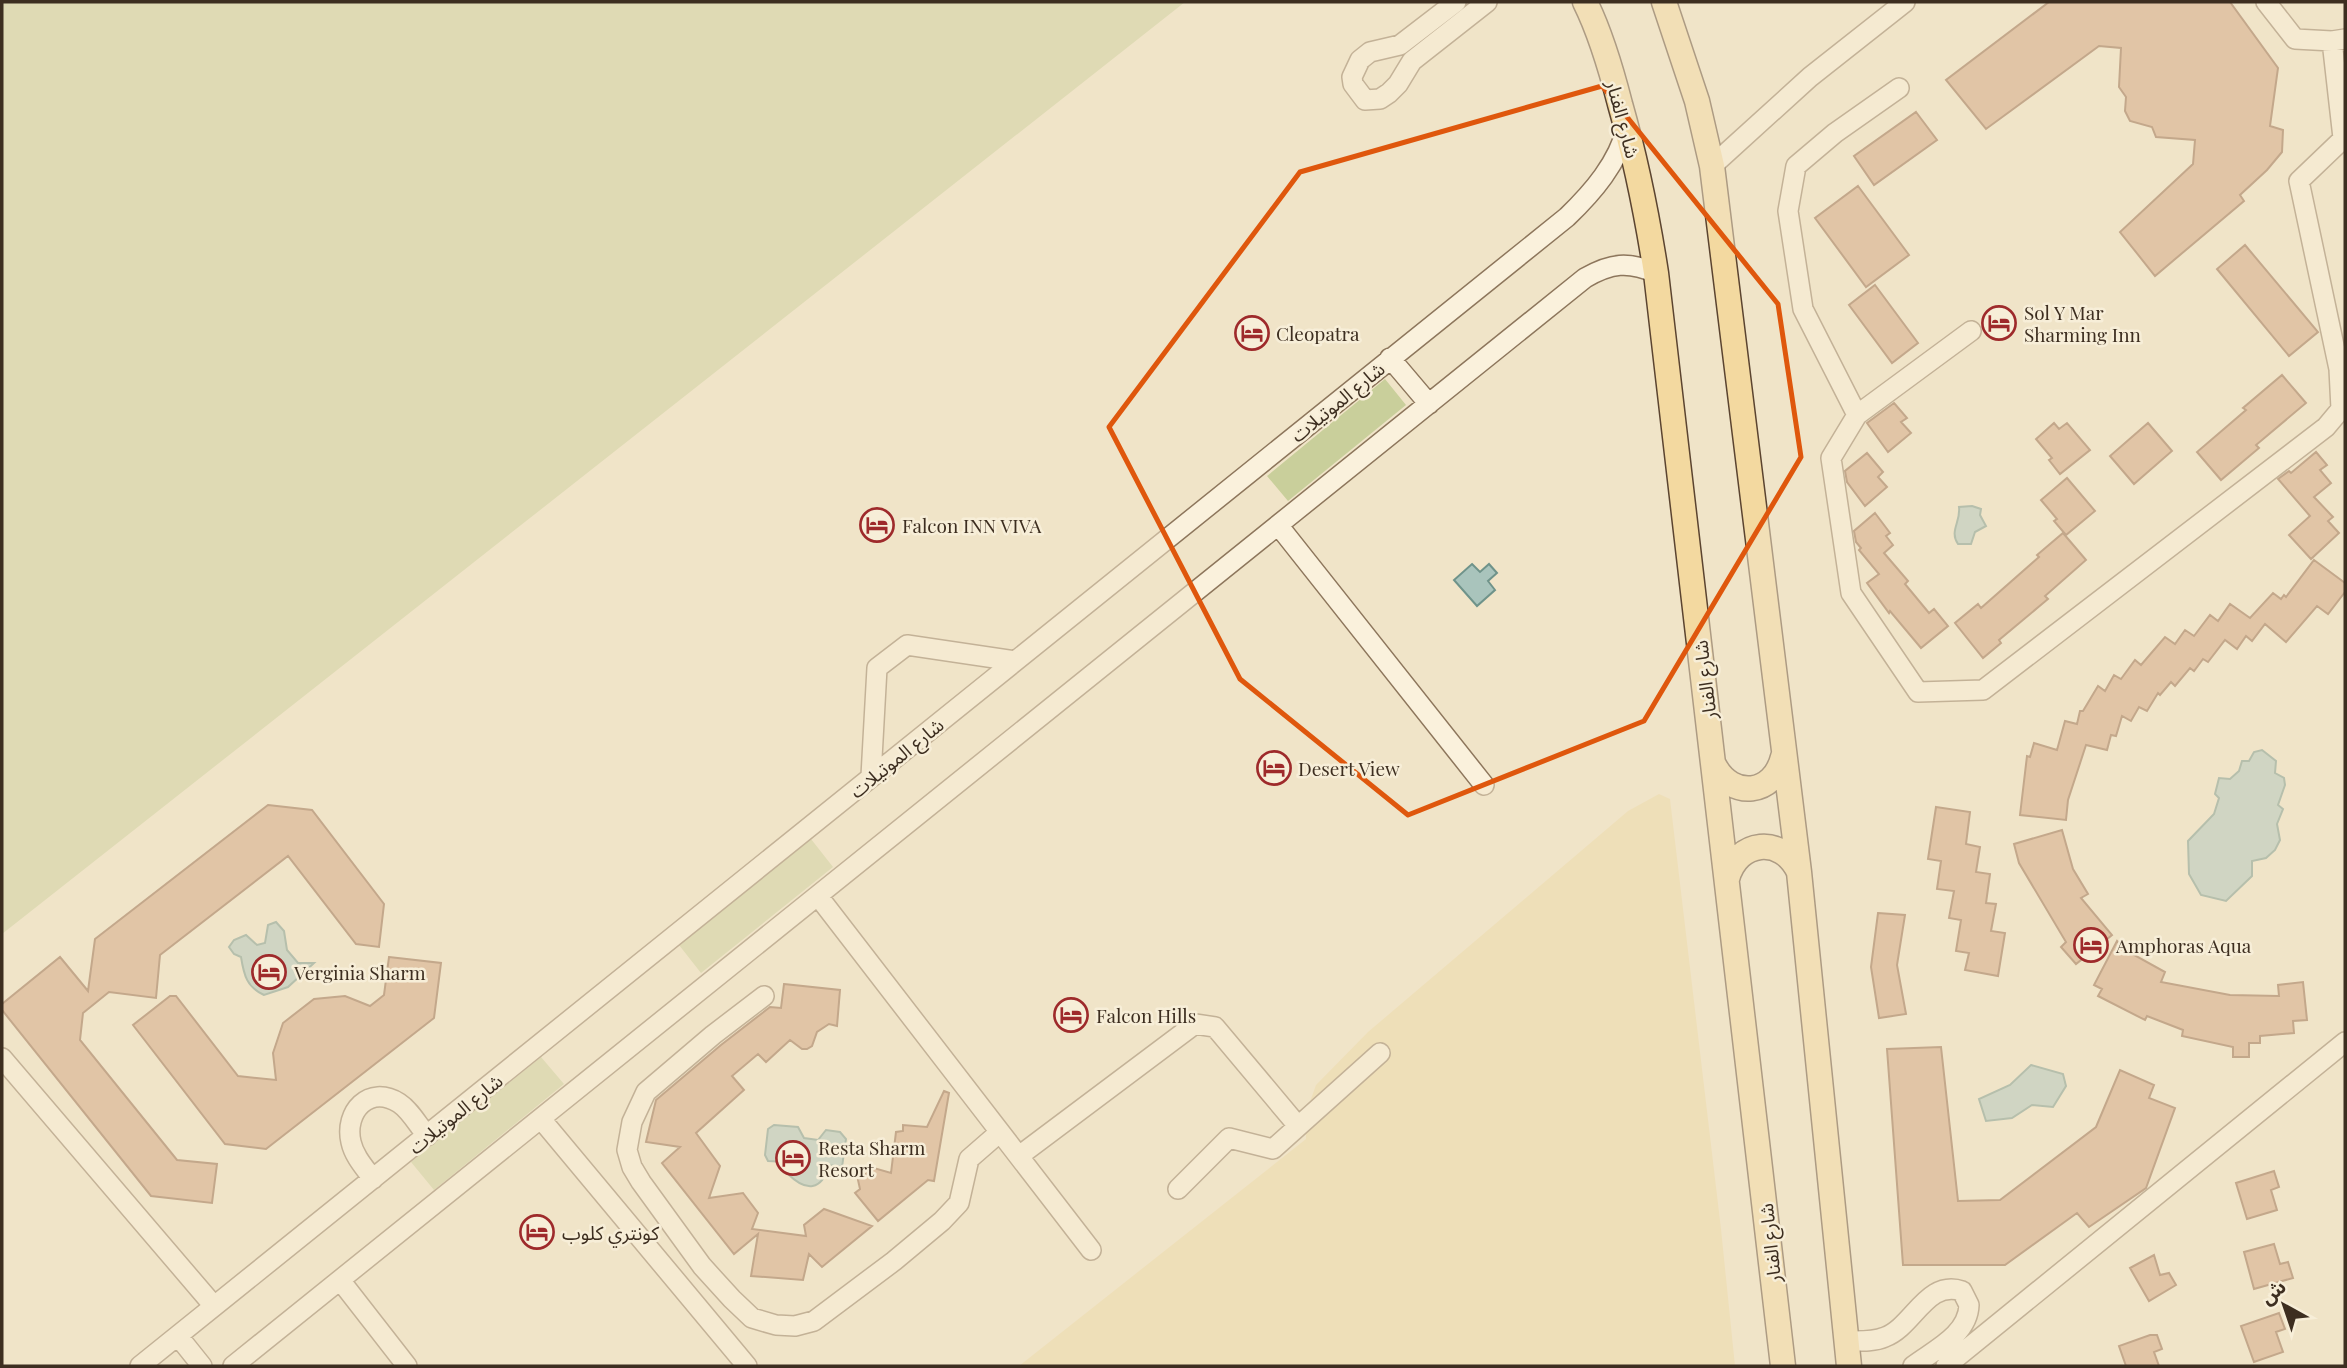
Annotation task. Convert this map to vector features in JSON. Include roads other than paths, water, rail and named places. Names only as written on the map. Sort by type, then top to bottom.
[{"type":"main road","name":"شارع الفنار","points":[[1585,2],[1605,49],[1627,127],[1644,198],[1656,273],[1783,1366]]},
{"type":"main road","points":[[1664,2],[1697,101],[1712,166],[1799,872],[1849,1366]]},
{"type":"main road","points":[[1714,765],[1718,774],[1733,786],[1752,789],[1770,781],[1781,766],[1783,757]]},
{"type":"main road","points":[[1727,879],[1735,861],[1742,854],[1761,847],[1780,850],[1795,863],[1799,872]]},
{"type":"street","points":[[1456,2],[1401,45],[1370,52],[1360,60],[1352,77],[1353,84],[1365,100],[1380,99],[1389,93],[1412,61],[1487,2]]},
{"type":"street","points":[[1712,166],[1810,77],[1905,2]]},
{"type":"street","points":[[1971,331],[1857,415],[1831,458],[1851,593],[1918,692],[1983,690],[2326,427],[2341,408],[2339,369],[2299,181],[2344,137],[2338,40],[2295,39],[2266,2]]},
{"type":"street","points":[[1857,415],[1803,309],[1788,211],[1796,166],[1835,133],[1899,88]]},
{"type":"street","name":"شارع الموتيلات","points":[[140,1366],[1567,217],[1584,200],[1613,161],[1627,127]]},
{"type":"street","points":[[233,1366],[1585,278],[1597,271],[1624,264],[1639,265],[1656,273]]},
{"type":"street","points":[[1390,358],[1429,404]]},
{"type":"street","points":[[1278,525],[1484,785]]},
{"type":"street","points":[[871,776],[877,668],[907,645],[1015,661]]},
{"type":"street","points":[[818,896],[1091,1250]]},
{"type":"street","points":[[764,996],[646,1092],[632,1122],[627,1150],[640,1182],[702,1266],[752,1318],[776,1325],[805,1324],[814,1321],[848,1296],[904,1253],[959,1203],[969,1159],[1000,1132]]},
{"type":"street","points":[[1019,1156],[1195,1024],[1215,1027],[1298,1126]]},
{"type":"street","points":[[1946,1366],[2345,1042]]},
{"type":"street","points":[[1178,1189],[1229,1138],[1273,1149],[1380,1054]]},
{"type":"street","points":[[2,1058],[214,1306]]},
{"type":"street","points":[[373,1179],[354,1152],[349,1122],[354,1111],[371,1098],[392,1100],[407,1111],[427,1136]]},
{"type":"street","points":[[541,1119],[747,1366]]},
{"type":"street","points":[[340,1280],[407,1366]]},
{"type":"street","points":[[1846,1341],[1885,1338],[1905,1323],[1936,1292],[1947,1289],[1962,1291],[1968,1301],[1969,1310],[1959,1331],[1913,1366]]},
{"type":"street","points":[[178,1336],[202,1366]]},
{"type":"water","points":[[1972,506],[1981,509],[1980,515],[1986,526],[1975,532],[1971,544],[1958,544],[1955,531],[1959,507]]},
{"type":"water","points":[[1472,564],[1480,572],[1489,564],[1497,573],[1488,581],[1495,590],[1477,606],[1454,580]]},
{"type":"water","points":[[2262,750],[2276,761],[2275,773],[2284,778],[2285,785],[2278,805],[2283,809],[2277,824],[2280,840],[2275,850],[2266,858],[2252,861],[2252,876],[2226,901],[2201,895],[2189,874],[2188,841],[2214,814],[2219,798],[2215,794],[2219,778],[2230,779],[2239,771],[2242,761],[2249,761],[2254,752]]},
{"type":"water","points":[[276,922],[284,931],[287,950],[298,963],[314,963],[288,987],[264,995],[250,984],[241,957],[234,954],[229,947],[234,940],[246,935],[257,945],[265,943],[268,925]]},
{"type":"water","points":[[2031,1065],[2063,1074],[2066,1086],[2053,1107],[2032,1105],[2012,1118],[1986,1121],[1979,1099],[2010,1085]]},
{"type":"water","points":[[774,1125],[798,1127],[804,1138],[818,1140],[826,1130],[840,1132],[846,1139],[842,1167],[829,1165],[818,1184],[801,1184],[788,1174],[787,1162],[768,1161],[765,1155],[768,1129]]},
{"type":"place","name":"Sol Y Mar Sharming Inn","points":[[1999,323]]},
{"type":"place","name":"Cleopatra","points":[[1252,333]]},
{"type":"place","name":"Falcon INN VIVA","points":[[877,525]]},
{"type":"place","name":"Desert View","points":[[1274,768]]},
{"type":"place","name":"Amphoras Aqua","points":[[2091,945]]},
{"type":"place","name":"Verginia Sharm","points":[[269,972]]},
{"type":"place","name":"Falcon Hills","points":[[1071,1015]]},
{"type":"place","name":"Resta Sharm Resort","points":[[793,1158]]},
{"type":"place","name":"كونتري كلوب","points":[[537,1232]]}]
